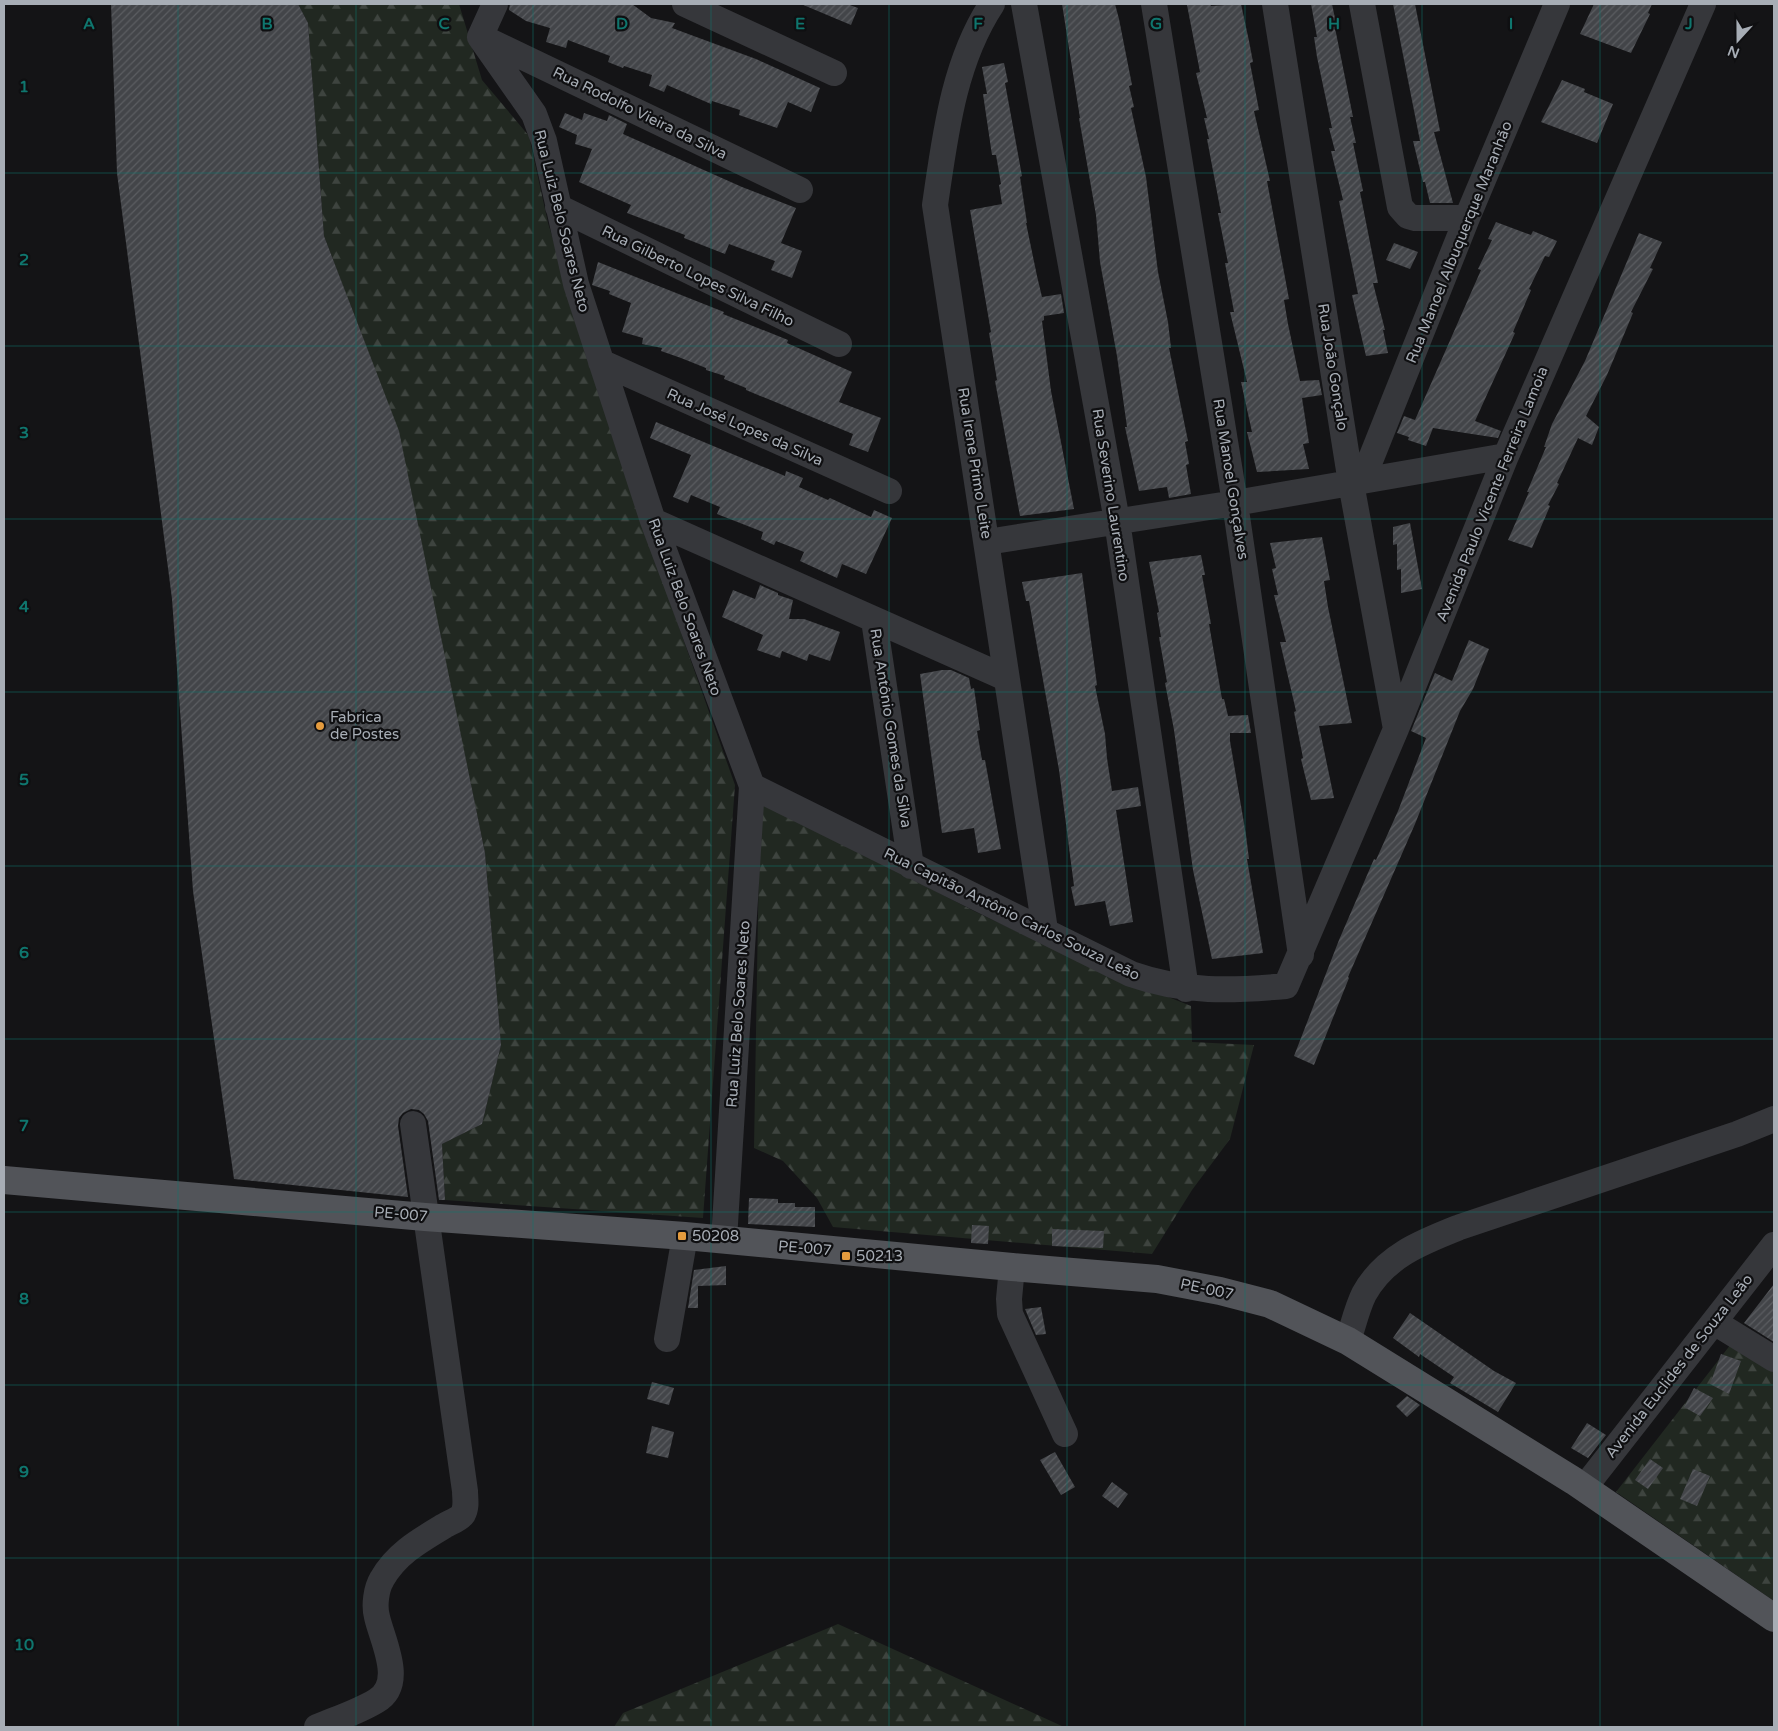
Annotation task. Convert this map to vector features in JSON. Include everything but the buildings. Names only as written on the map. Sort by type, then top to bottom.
[{"type":"main road","name":"PE-007","points":[[4,1180],[425,1217],[685,1236],[1157,1279],[1220,1291],[1270,1304],[1348,1341],[1584,1488],[1774,1618]]},
{"type":"street","points":[[480,37],[495,4]]},
{"type":"street","points":[[685,4],[834,73]]},
{"type":"street","name":"Rua Irene Primo Leite","points":[[992,4],[967,54],[954,95],[935,205],[1045,930]]},
{"type":"street","name":"Rua Severino Laurentino","points":[[1024,4],[1117,521],[1186,989]]},
{"type":"street","name":"Rua Manoel Gonçalves","points":[[1154,4],[1235,503],[1301,956]]},
{"type":"street","name":"Rua João Gonçalo","points":[[1274,4],[1357,482],[1396,729]]},
{"type":"street","points":[[1362,4],[1400,207],[1408,216],[1415,218],[1468,218]]},
{"type":"street","name":"Rua Manoel Albuquerque Maranhão","points":[[1357,482],[1557,4]]},
{"type":"street","name":"Avenida Paulo Vicente Ferreira Lamoia","points":[[1286,986],[1301,956],[1396,729],[1506,456],[1702,4]]},
{"type":"street","name":"Rua Rodolfo Vieira da Silva","points":[[480,37],[800,190]]},
{"type":"street","name":"Rua Luiz Belo Soares Neto","points":[[480,37],[534,114],[544,141],[576,284],[601,362],[653,521],[752,786],[724,1240]]},
{"type":"street","name":"Rua Gilberto Lopes Silva Filho","points":[[558,207],[839,344]]},
{"type":"street","name":"Rua José Lopes da Silva","points":[[601,362],[889,491]]},
{"type":"street","points":[[987,542],[1235,503],[1506,456]]},
{"type":"street","points":[[653,521],[1006,678]]},
{"type":"street","name":"Rua Antônio Gomes da Silva","points":[[874,620],[912,866]]},
{"type":"street","name":"Rua Capitão Antônio Carlos Souza Leão","points":[[752,786],[1131,974],[1186,989],[1233,991],[1286,986]]},
{"type":"street","points":[[1348,1341],[1364,1295],[1378,1273],[1417,1244],[1460,1227],[1737,1134],[1774,1119]]},
{"type":"street","points":[[317,1727],[378,1701],[385,1693],[389,1681],[390,1667],[389,1654],[376,1615],[376,1598],[380,1582],[392,1563],[404,1550],[454,1521],[462,1515],[465,1506],[465,1491],[413,1124]]},
{"type":"street","points":[[666,1339],[685,1236]]},
{"type":"street","name":"Avenida Euclides de Souza Leão","points":[[1584,1488],[1774,1245]]},
{"type":"street","points":[[1012,1267],[1008,1299],[1010,1314],[1066,1434]]},
{"type":"street","points":[[1714,1322],[1774,1359]]},
{"type":"green space","points":[[298,4],[459,4],[482,80],[529,136],[548,223],[636,506],[735,785],[703,1218],[445,1200],[442,1144],[482,1124],[501,1045],[485,853],[397,428],[324,236],[308,23]]},
{"type":"green space","points":[[760,801],[974,911],[1083,963],[1191,1006],[1192,1042],[1254,1045],[1230,1139],[1192,1190],[1152,1254],[833,1227],[817,1198],[783,1161],[754,1148]]},
{"type":"green space","points":[[1731,1344],[1774,1371],[1774,1601],[1616,1492]]},
{"type":"green space","points":[[838,1624],[1064,1727],[614,1727],[623,1713]]},
{"type":"place","name":"Fabrica de Postes","points":[[320,726]]},
{"type":"place","name":"50208","points":[[682,1236]]},
{"type":"place","name":"50213","points":[[846,1256]]}]
